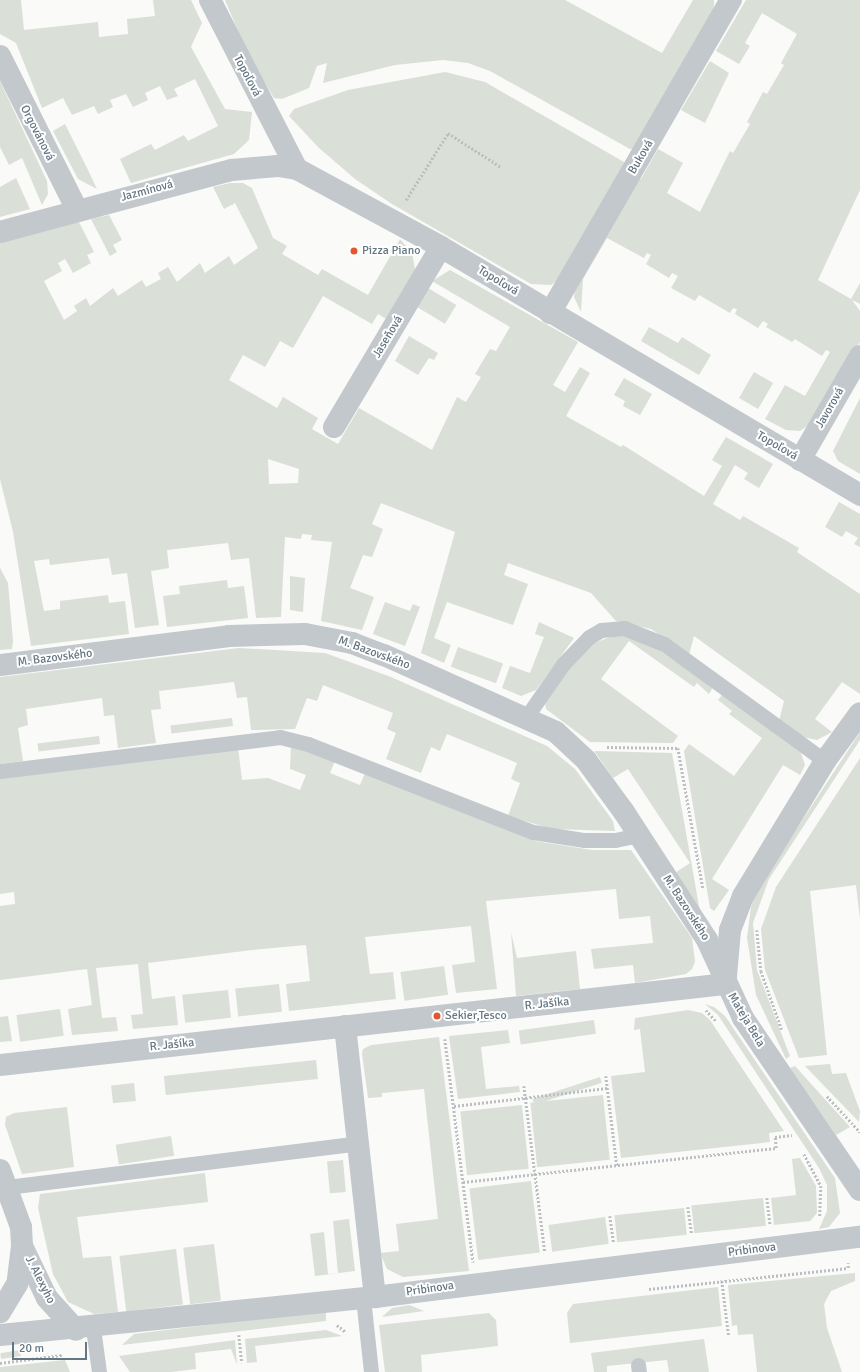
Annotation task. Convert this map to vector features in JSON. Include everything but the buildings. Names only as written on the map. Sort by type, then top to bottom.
[{"type":"street","name":"Topoľová","points":[[210,0],[297,169],[442,247],[550,313],[860,495]]},
{"type":"street","name":"Buková","points":[[550,313],[731,0]]},
{"type":"street","name":"Orgovánová","points":[[0,56],[77,210]]},
{"type":"street","name":"Jazmínová","points":[[0,232],[77,210],[232,170],[270,166],[297,169]]},
{"type":"street","name":"Jaseňová","points":[[334,427],[442,247]]},
{"type":"street","name":"Javorová","points":[[800,460],[860,356]]},
{"type":"street","name":"M. Bazovského","points":[[0,665],[229,636],[305,634],[352,643],[527,716],[556,732],[580,754],[639,835],[707,940],[726,984]]},
{"type":"street","name":"Mateja Bela","points":[[860,713],[825,761],[742,896],[728,939],[726,984],[747,1024],[860,1190]]},
{"type":"street","name":"R. Jašíka","points":[[0,1065],[726,984]]},
{"type":"street","points":[[345,1026],[358,1143],[369,1298]]},
{"type":"street","name":"J. Alexyho","points":[[0,1312],[17,1284],[22,1246],[21,1227],[3,1178]]},
{"type":"street","name":"Pribinova","points":[[0,1335],[85,1329],[369,1298],[860,1237]]},
{"type":"street","name":"J. Alexyho","points":[[22,1246],[47,1298],[85,1329]]},
{"type":"lane","points":[[527,716],[562,664],[589,636],[611,628],[624,628],[664,644],[825,761]]},
{"type":"lane","points":[[0,771],[280,737],[308,744],[533,832],[584,840],[614,840],[639,835]]},
{"type":"lane","points":[[3,1178],[358,1143]]},
{"type":"lane","points":[[369,1298],[371,1372]]},
{"type":"lane","points":[[85,1329],[99,1372]]},
{"type":"path","points":[[404,203],[448,133],[501,167]]},
{"type":"path","points":[[604,747],[678,747],[704,892]]},
{"type":"path","points":[[757,926],[761,971],[784,1036]]},
{"type":"path","points":[[703,1008],[721,1029]]},
{"type":"path","points":[[444,1031],[473,1266],[480,1265]]},
{"type":"path","points":[[606,1076],[618,1166]]},
{"type":"path","points":[[524,1086],[545,1258]]},
{"type":"path","points":[[454,1106],[607,1088]]},
{"type":"path","points":[[822,1090],[860,1131]]},
{"type":"path","points":[[788,1128],[796,1141]]},
{"type":"path","points":[[463,1182],[776,1148],[775,1137],[792,1135]]},
{"type":"path","points":[[800,1147],[821,1186],[823,1210],[817,1223]]},
{"type":"path","points":[[767,1198],[771,1232]]},
{"type":"path","points":[[688,1207],[693,1241]]},
{"type":"path","points":[[610,1216],[614,1250]]},
{"type":"path","points":[[722,1281],[729,1336]]},
{"type":"path","points":[[239,1336],[242,1363]]},
{"type":"path","points":[[0,1363],[62,1355]]},
{"type":"shaded area","points":[[0,0],[21,0],[24,30],[98,22],[99,37],[128,34],[127,19],[155,16],[153,0],[191,0],[202,23],[191,47],[225,109],[252,112],[249,140],[234,154],[131,183],[120,159],[151,144],[155,150],[184,135],[188,141],[218,126],[195,79],[174,89],[178,96],[167,100],[160,86],[145,93],[148,100],[133,107],[126,94],[110,100],[113,107],[98,114],[94,106],[72,115],[63,98],[42,108],[16,43],[0,34]]},
{"type":"shaded area","points":[[225,0],[565,0],[662,53],[693,0],[714,0],[714,5],[711,17],[636,148],[630,149],[490,71],[468,63],[443,60],[395,65],[323,83],[327,63],[317,66],[309,88],[282,99],[274,98],[249,57]]},
{"type":"shaded area","points":[[746,0],[860,0],[860,190],[818,280],[851,299],[860,283],[860,304],[852,300],[860,311],[860,342],[815,421],[800,431],[786,430],[765,419],[785,385],[805,396],[830,352],[826,350],[822,356],[795,339],[792,342],[766,327],[768,324],[763,321],[758,328],[735,314],[737,309],[733,308],[730,313],[699,295],[695,301],[671,288],[678,276],[672,273],[669,278],[646,264],[651,255],[647,253],[644,258],[607,238],[583,279],[581,312],[574,297],[575,288],[638,177],[641,179],[658,149],[683,163],[667,193],[700,212],[730,151],[733,153],[750,124],[747,122],[763,92],[767,94],[784,65],[781,63],[797,34],[762,13],[745,43],[750,46],[739,64],[716,51]]},
{"type":"shaded area","points":[[710,61],[729,73],[705,123],[681,110]]},
{"type":"shaded area","points":[[445,72],[485,82],[624,162],[626,167],[560,279],[551,285],[531,284],[392,204],[355,179],[318,147],[289,116],[294,109],[348,90]]},
{"type":"shaded area","points":[[0,81],[47,181],[48,194],[42,205],[22,158],[9,165],[0,147]]},
{"type":"shaded area","points":[[65,124],[97,189],[78,179],[53,131]]},
{"type":"shaded area","points":[[16,178],[30,209],[0,217],[0,187]]},
{"type":"shaded area","points":[[230,183],[243,183],[252,188],[273,238],[287,246],[282,254],[318,275],[322,269],[368,295],[400,239],[412,253],[415,269],[412,278],[388,320],[378,314],[372,324],[323,296],[293,348],[280,341],[265,367],[243,355],[229,380],[277,408],[283,397],[318,418],[312,429],[338,444],[359,408],[432,450],[457,397],[466,402],[481,377],[475,374],[490,349],[496,351],[510,327],[432,281],[450,270],[578,342],[553,385],[565,392],[580,367],[590,373],[566,416],[621,447],[623,445],[704,496],[722,466],[712,460],[726,437],[773,464],[759,488],[744,479],[748,473],[735,465],[713,504],[740,520],[743,516],[799,548],[797,552],[860,594],[860,694],[842,682],[815,719],[832,732],[817,740],[802,737],[779,721],[784,701],[694,636],[689,655],[651,629],[616,621],[591,593],[508,563],[504,575],[528,584],[513,625],[447,602],[434,638],[451,645],[444,663],[421,653],[455,532],[381,503],[372,524],[383,529],[372,557],[363,555],[350,588],[374,597],[362,630],[321,621],[332,542],[311,540],[312,535],[302,534],[301,539],[285,537],[281,617],[256,618],[249,558],[231,560],[228,543],[167,550],[169,568],[151,571],[159,625],[135,628],[127,573],[112,575],[109,558],[50,565],[49,559],[34,561],[44,611],[60,609],[60,601],[108,595],[109,603],[125,601],[129,634],[31,646],[13,532],[0,479],[0,242],[79,222],[94,252],[87,255],[91,263],[73,273],[65,259],[58,263],[62,271],[44,281],[64,320],[77,311],[74,306],[86,298],[90,306],[113,288],[118,296],[142,280],[146,287],[161,279],[158,273],[168,267],[177,282],[200,263],[205,273],[229,256],[234,265],[258,248],[235,203],[224,209],[213,187]],"holes":[[[268,459],[299,469],[298,483],[269,484]]]},
{"type":"shaded area","points":[[109,215],[122,240],[113,245],[117,252],[110,256],[91,219]]},
{"type":"shaded area","points":[[428,288],[456,305],[445,324],[417,307]]},
{"type":"shaded area","points":[[649,327],[678,343],[682,337],[711,355],[699,375],[641,341]]},
{"type":"shaded area","points":[[409,336],[438,353],[434,360],[429,358],[418,375],[395,361]]},
{"type":"shaded area","points":[[754,372],[773,383],[758,409],[739,398]]},
{"type":"shaded area","points":[[624,378],[652,394],[640,415],[623,406],[625,401],[614,395]]},
{"type":"shaded area","points":[[860,398],[860,474],[838,461],[833,451]]},
{"type":"shaded area","points":[[839,502],[860,514],[860,547],[854,544],[858,538],[846,531],[842,537],[825,527]]},
{"type":"shaded area","points":[[0,568],[8,583],[13,641],[12,649],[0,650]]},
{"type":"shaded area","points":[[290,576],[305,578],[303,612],[290,610]]},
{"type":"shaded area","points":[[227,580],[228,588],[244,586],[248,618],[167,627],[163,596],[180,594],[179,586]]},
{"type":"shaded area","points":[[385,602],[410,611],[413,604],[420,607],[405,646],[373,634]]},
{"type":"shaded area","points":[[539,622],[574,638],[536,690],[521,696],[502,688],[510,666],[530,673],[544,637],[535,634]]},
{"type":"shaded area","points":[[618,634],[631,636],[656,648],[713,687],[709,694],[697,683],[694,687],[629,641],[601,679],[678,736],[673,743],[590,742],[546,709],[545,702],[562,675],[589,645]]},
{"type":"shaded area","points":[[458,647],[503,663],[496,683],[451,667]]},
{"type":"shaded area","points":[[239,648],[325,653],[391,677],[547,746],[575,769],[613,821],[615,831],[552,829],[508,816],[520,783],[511,779],[517,763],[447,734],[440,751],[431,747],[421,773],[386,759],[396,733],[387,729],[393,713],[323,685],[317,701],[307,698],[295,729],[251,730],[247,697],[237,698],[234,682],[159,691],[161,709],[151,710],[156,743],[118,748],[114,715],[104,716],[102,698],[26,709],[28,725],[18,728],[23,761],[0,764],[0,677]]},
{"type":"shaded area","points":[[723,694],[801,753],[805,765],[800,775],[783,765],[712,879],[729,890],[714,911],[710,908],[684,751],[689,744],[734,776],[762,738],[729,714],[732,711],[718,700]]},
{"type":"shaded area","points":[[232,718],[233,726],[171,733],[170,726]]},
{"type":"shaded area","points":[[860,732],[860,740],[769,879],[753,923],[757,970],[790,1056],[786,1059],[756,995],[747,938],[751,907],[756,891]]},
{"type":"shaded area","points":[[99,736],[100,744],[38,751],[37,744]]},
{"type":"shaded area","points":[[291,746],[335,761],[330,773],[360,785],[365,773],[535,841],[592,850],[631,850],[692,938],[695,962],[692,969],[686,974],[635,983],[633,965],[594,969],[591,949],[653,943],[650,916],[619,919],[616,889],[486,901],[497,989],[456,993],[452,965],[475,962],[471,926],[365,937],[370,974],[393,972],[396,999],[289,1011],[286,984],[310,981],[306,945],[148,963],[152,999],[175,996],[178,1025],[133,1029],[131,1015],[143,1014],[138,964],[96,968],[102,1018],[116,1017],[118,1031],[72,1035],[68,1009],[92,1005],[87,969],[0,980],[0,906],[15,904],[14,892],[0,894],[0,778],[238,747],[242,780],[268,778],[300,790],[306,775],[290,769]]},
{"type":"shaded area","points":[[594,751],[672,753],[700,912],[675,873],[690,863],[628,769],[613,778]]},
{"type":"shaded area","points":[[860,758],[860,919],[856,885],[810,891],[827,1055],[799,1058],[765,970],[761,929],[776,887]]},
{"type":"shaded area","points":[[511,932],[517,958],[576,951],[580,989],[516,996]]},
{"type":"shaded area","points":[[444,966],[448,995],[404,1001],[400,972]]},
{"type":"shaded area","points":[[279,984],[282,1012],[238,1016],[235,989]]},
{"type":"shaded area","points":[[228,990],[231,1018],[185,1023],[182,995]]},
{"type":"shaded area","points":[[705,1004],[714,1007],[725,1016],[835,1178],[840,1213],[829,1227],[819,1229],[827,1211],[827,1185],[819,1168],[718,1015]]},
{"type":"shaded area","points":[[60,1009],[64,1036],[20,1042],[16,1015]]},
{"type":"shaded area","points":[[688,1010],[702,1013],[710,1020],[784,1131],[769,1133],[770,1142],[621,1158],[611,1076],[645,1072],[640,1029],[634,1030],[635,1018]]},
{"type":"shaded area","points":[[8,1016],[12,1041],[0,1042],[0,1017]]},
{"type":"shaded area","points":[[594,1020],[596,1034],[521,1044],[519,1031]]},
{"type":"shaded area","points":[[508,1030],[510,1043],[481,1047],[486,1089],[519,1086],[520,1092],[458,1099],[449,1036]]},
{"type":"shaded area","points":[[439,1037],[469,1271],[403,1277],[387,1269],[380,1253],[399,1251],[396,1224],[438,1219],[424,1089],[382,1093],[382,1097],[368,1098],[362,1054],[363,1049],[371,1045]]},
{"type":"shaded area","points":[[316,1060],[318,1079],[166,1095],[164,1076]]},
{"type":"shaded area","points":[[830,1064],[832,1074],[846,1073],[860,1111],[859,1122],[805,1066]]},
{"type":"shaded area","points":[[795,1066],[850,1127],[836,1135],[790,1068]]},
{"type":"shaded area","points":[[600,1077],[602,1083],[534,1105],[532,1099]]},
{"type":"shaded area","points":[[134,1083],[136,1101],[113,1103],[111,1085]]},
{"type":"shaded area","points":[[603,1095],[610,1160],[537,1167],[530,1103]]},
{"type":"shaded area","points":[[522,1105],[529,1169],[467,1175],[460,1111]]},
{"type":"shaded area","points":[[67,1107],[74,1167],[22,1174],[5,1125],[6,1117],[14,1113]]},
{"type":"shaded area","points":[[171,1136],[174,1156],[119,1165],[116,1145]]},
{"type":"shaded area","points":[[800,1158],[816,1186],[817,1213],[810,1221],[774,1225],[771,1198],[796,1195],[792,1159]]},
{"type":"shaded area","points":[[343,1160],[346,1192],[330,1193],[327,1161]]},
{"type":"shaded area","points":[[205,1173],[208,1202],[77,1217],[83,1258],[111,1256],[118,1312],[94,1314],[68,1302],[53,1274],[38,1208],[40,1194]]},
{"type":"shaded area","points":[[531,1181],[540,1252],[478,1260],[469,1189]]},
{"type":"shaded area","points":[[763,1198],[766,1226],[694,1233],[691,1206]]},
{"type":"shaded area","points":[[684,1208],[687,1235],[617,1242],[614,1215]]},
{"type":"shaded area","points":[[605,1217],[609,1244],[552,1252],[549,1225]]},
{"type":"shaded area","points":[[349,1219],[355,1271],[315,1276],[310,1234],[324,1232],[328,1274],[338,1273],[333,1221]]},
{"type":"shaded area","points":[[214,1244],[221,1301],[190,1304],[183,1248]]},
{"type":"shaded area","points":[[176,1249],[183,1305],[126,1312],[119,1256]]},
{"type":"shaded area","points":[[855,1273],[855,1281],[831,1291],[824,1304],[827,1328],[842,1372],[757,1372],[753,1334],[738,1335],[737,1325],[732,1326],[728,1285]]},
{"type":"shaded area","points":[[718,1287],[722,1326],[570,1343],[567,1313],[573,1304]]},
{"type":"shaded area","points":[[409,1305],[424,1311],[382,1317],[392,1308]]},
{"type":"shaded area","points":[[314,1312],[326,1313],[326,1321],[122,1345],[134,1334]]},
{"type":"shaded area","points":[[489,1313],[496,1320],[498,1346],[421,1355],[422,1372],[385,1372],[379,1325]]},
{"type":"shaded area","points":[[326,1330],[342,1336],[255,1346],[257,1362],[247,1363],[245,1339]]},
{"type":"shaded area","points":[[704,1339],[709,1372],[669,1372],[667,1360],[607,1366],[607,1372],[594,1372],[591,1353]]},
{"type":"shaded area","points":[[235,1340],[237,1365],[231,1349],[195,1353],[196,1369],[171,1372],[130,1372],[119,1356]]},
{"type":"shaded area","points":[[20,1350],[21,1356],[1,1359],[0,1353]]},
{"type":"shaded area","points":[[65,1360],[70,1372],[0,1372],[0,1367]]},
{"type":"place","name":"Pizza Piano","points":[[354,251]]},
{"type":"place","name":"Sekier,Tesco","points":[[437,1016]]}]
